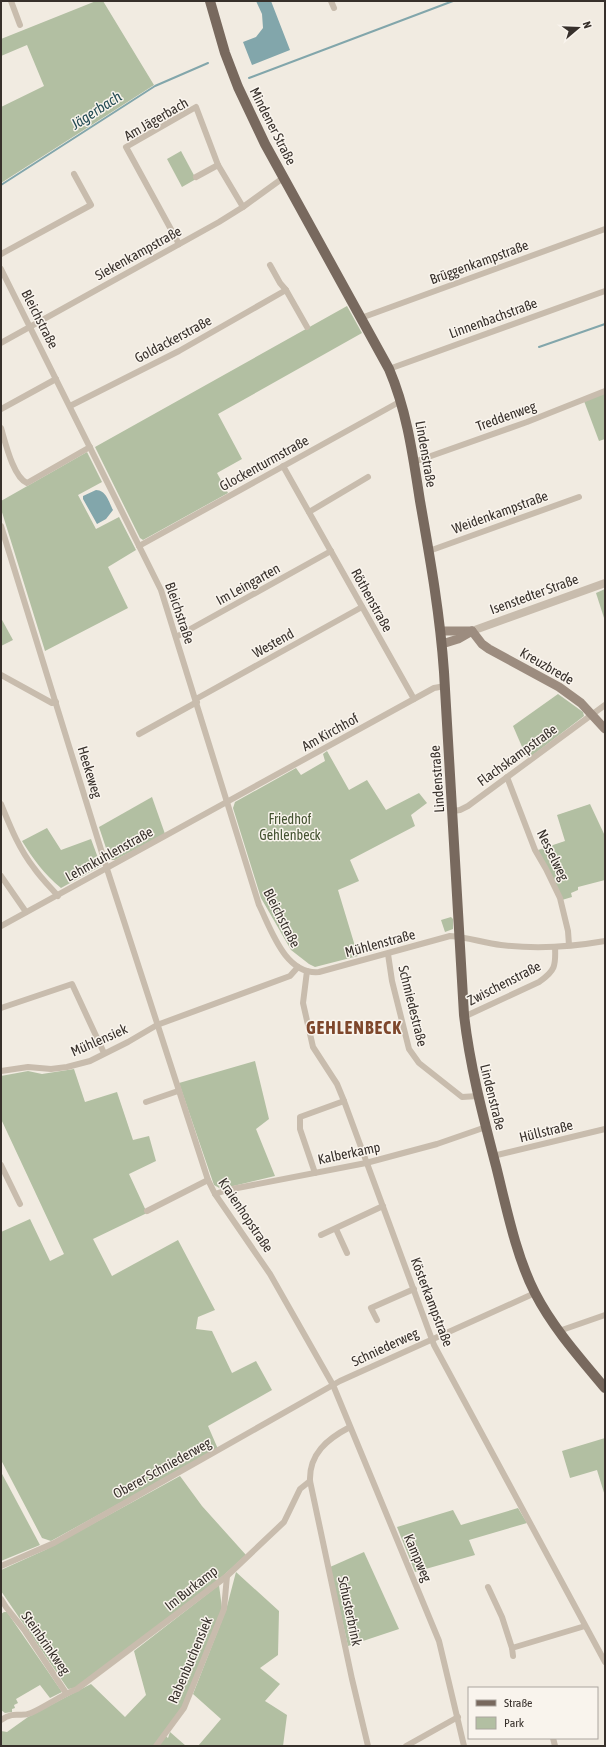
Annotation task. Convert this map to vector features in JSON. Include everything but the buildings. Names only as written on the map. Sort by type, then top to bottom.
[{"type":"main road","name":"Mindener Straße","points":[[210,1],[225,53],[238,87],[265,144],[327,257]]},
{"type":"main road","name":"Lindenstraße","points":[[327,257],[389,369],[401,401],[414,462],[441,631],[453,811],[464,1015],[468,1049],[478,1096],[514,1234],[523,1264],[535,1293],[544,1310],[559,1331],[605,1388]]},
{"type":"main road","name":"Isenstedter Straße","points":[[441,631],[472,631]]},
{"type":"main road","name":"Isenstedter Straße","points":[[442,644],[458,639],[472,631]]},
{"type":"main road","name":"Kreuzbrede","points":[[472,631],[482,644],[489,649],[560,687],[592,714],[605,729]]},
{"type":"street","points":[[11,1],[20,25]]},
{"type":"street","points":[[331,1],[334,8]]},
{"type":"street","name":"Am Jägerbach","points":[[179,244],[126,147],[196,107],[218,165],[243,207]]},
{"type":"street","points":[[196,177],[218,165]]},
{"type":"street","points":[[1,254],[91,205],[74,174]]},
{"type":"street","name":"Siekenkampstraße","points":[[1,342],[30,328],[243,207],[284,178]]},
{"type":"street","name":"Brüggenkampstraße","points":[[361,318],[605,229]]},
{"type":"street","points":[[270,265],[307,327]]},
{"type":"street","name":"Bleichstraße","points":[[1,269],[161,590],[259,905],[281,949],[298,967],[307,972]]},
{"type":"street","name":"Goldackerstraße","points":[[70,406],[179,351],[286,290]]},
{"type":"street","name":"Linnenbachstraße","points":[[389,369],[605,291]]},
{"type":"street","points":[[1,409],[56,380]]},
{"type":"street","name":"Treddenweg","points":[[414,462],[527,422],[605,391]]},
{"type":"street","name":"Glockenturmstraße","points":[[139,546],[401,401]]},
{"type":"street","points":[[1,428],[14,466],[23,481],[27,483],[90,447]]},
{"type":"street","name":"Röthenstraße","points":[[283,466],[414,699]]},
{"type":"street","points":[[309,512],[368,478]]},
{"type":"street","name":"Weidenkampstraße","points":[[429,550],[579,497]]},
{"type":"street","name":"Heekeweg","points":[[1,526],[107,869],[157,1024]]},
{"type":"street","name":"Im Leingarten","points":[[176,637],[331,552]]},
{"type":"street","name":"Isenstedter Straße","points":[[472,631],[605,583]]},
{"type":"street","name":"Westend","points":[[139,734],[362,607]]},
{"type":"street","points":[[1,675],[52,703],[56,702]]},
{"type":"street","name":"Am Kirchhof","points":[[227,801],[279,775],[434,688],[445,686]]},
{"type":"street","name":"Flachskampstraße","points":[[453,811],[460,810],[468,806],[605,705]]},
{"type":"street","name":"Nesselweg","points":[[507,777],[535,850],[560,898],[568,931],[569,945]]},
{"type":"street","name":"Lehmkuhlenstraße","points":[[1,926],[107,869],[227,801]]},
{"type":"street","points":[[1,804],[10,826],[33,868],[58,896]]},
{"type":"street","points":[[1,876],[26,912]]},
{"type":"street","name":"Mühlenstraße","points":[[307,972],[319,972],[450,936],[460,936]]},
{"type":"street","points":[[460,936],[500,945],[528,947],[555,947],[605,941]]},
{"type":"street","name":"Zwischenstraße","points":[[464,1015],[468,1015],[548,976],[553,971],[555,965],[555,947]]},
{"type":"street","name":"Schmiedestraße","points":[[388,954],[392,981],[407,1044],[412,1054],[419,1063],[462,1097],[478,1096]]},
{"type":"street","points":[[157,1024],[290,976],[298,967]]},
{"type":"street","name":"Kösterkampstraße","points":[[307,972],[303,1003],[313,1047],[337,1084],[344,1101],[432,1338],[605,1662]]},
{"type":"street","points":[[1,1008],[72,984],[104,1054]]},
{"type":"street","name":"Mühlensiek","points":[[1,1072],[28,1067],[44,1069],[67,1067],[90,1060],[128,1042],[157,1024]]},
{"type":"street","name":"Kraienhopstraße","points":[[157,1024],[208,1180],[215,1194],[267,1269],[333,1386]]},
{"type":"street","points":[[146,1102],[178,1091]]},
{"type":"street","points":[[315,1172],[300,1129],[300,1117],[344,1101]]},
{"type":"street","name":"Kalberkamp","points":[[215,1194],[227,1190],[366,1163],[437,1144],[486,1127]]},
{"type":"street","name":"Hüllstraße","points":[[494,1156],[605,1129]]},
{"type":"street","points":[[1,1165],[20,1204]]},
{"type":"street","points":[[147,1211],[208,1180]]},
{"type":"street","points":[[321,1235],[383,1206]]},
{"type":"street","points":[[336,1229],[347,1253]]},
{"type":"street","points":[[377,1320],[371,1308],[414,1288]]},
{"type":"street","name":"Schniederweg","points":[[333,1386],[340,1381],[432,1338],[535,1293]]},
{"type":"street","points":[[559,1331],[605,1315]]},
{"type":"street","name":"Kampweg","points":[[333,1386],[439,1641],[464,1746]]},
{"type":"street","name":"Oberer Schniederweg","points":[[1,1566],[54,1543],[333,1386]]},
{"type":"street","points":[[310,1481],[311,1468],[316,1454],[340,1432],[350,1427]]},
{"type":"street","name":"Im Burkamp","points":[[1,1720],[12,1714],[26,1715],[85,1684],[227,1576],[284,1522],[300,1489],[310,1481]]},
{"type":"street","name":"Schusterbrink","points":[[310,1481],[350,1671],[368,1746]]},
{"type":"street","name":"Rabenbuchensiek","points":[[156,1746],[184,1708],[224,1609],[227,1576]]},
{"type":"street","points":[[488,1587],[502,1617],[514,1656]]},
{"type":"street","name":"Steinbrinkweg","points":[[1,1599],[25,1631],[66,1693]]},
{"type":"street","points":[[512,1648],[585,1626]]},
{"type":"street","points":[[406,1746],[458,1716]]},
{"type":"green space","points":[[96,1],[103,1],[154,85],[1,183],[1,107],[44,86],[27,45],[1,56],[1,39]]},
{"type":"green space","points":[[181,151],[196,179],[182,187],[167,159]]},
{"type":"green space","points":[[347,306],[362,333],[218,414],[242,459],[217,473],[228,493],[143,540],[140,538],[95,447]]},
{"type":"green space","points":[[605,393],[605,439],[599,441],[584,401]]},
{"type":"green space","points":[[87,452],[102,482],[78,495],[96,529],[119,517],[136,550],[108,567],[128,608],[45,651],[1,509],[1,501]]},
{"type":"green space","points":[[605,589],[605,621],[596,593]]},
{"type":"green space","points":[[1,618],[13,640],[1,646]]},
{"type":"green space","points":[[558,694],[583,712],[584,716],[529,758],[526,756],[513,726]]},
{"type":"green space","name":"Friedhof Gehlenbeck","points":[[327,751],[349,790],[367,780],[386,810],[419,793],[427,803],[411,815],[415,826],[350,860],[359,881],[338,890],[358,956],[315,967],[291,950],[261,898],[233,808],[235,802],[296,768],[301,775],[325,761],[323,754]]},
{"type":"green space","points":[[152,797],[165,834],[115,860],[110,860],[99,827]]},
{"type":"green space","points":[[590,804],[605,836],[605,880],[578,887],[578,890],[571,893],[572,897],[562,900],[538,850],[565,841],[557,815]]},
{"type":"green space","points":[[47,828],[61,850],[91,839],[101,866],[61,888],[39,866],[22,841]]},
{"type":"green space","points":[[451,917],[453,919],[453,929],[445,932],[441,920]]},
{"type":"green space","points":[[255,1061],[269,1119],[256,1129],[275,1176],[221,1189],[214,1185],[179,1083]]},
{"type":"green space","points":[[74,1069],[85,1102],[117,1092],[133,1140],[149,1136],[156,1161],[129,1174],[147,1213],[93,1239],[112,1276],[178,1240],[215,1310],[198,1317],[196,1329],[212,1331],[232,1373],[256,1361],[272,1390],[208,1426],[218,1449],[51,1541],[42,1538],[1,1460],[1,1232],[30,1219],[50,1261],[64,1254],[1,1119],[1,1076],[28,1071],[42,1074]]},
{"type":"green space","points":[[605,1438],[605,1496],[597,1470],[570,1478],[562,1451]]},
{"type":"green space","points":[[1,1472],[40,1545],[1,1561]]},
{"type":"green space","points":[[180,1476],[202,1506],[246,1555],[215,1583],[77,1688],[68,1689],[1,1591],[1,1570],[45,1550]]},
{"type":"green space","points":[[518,1508],[527,1523],[469,1540],[475,1555],[415,1572],[397,1527],[453,1510],[461,1525]]},
{"type":"green space","points":[[364,1552],[399,1629],[348,1646],[330,1567]]},
{"type":"green space","points":[[236,1572],[279,1611],[278,1655],[260,1668],[280,1684],[265,1701],[287,1715],[283,1746],[198,1746],[221,1719],[193,1694],[226,1610]]},
{"type":"green space","points":[[219,1585],[222,1608],[182,1707],[163,1734],[168,1738],[170,1732],[186,1746],[1,1746],[1,1731],[7,1732],[28,1717],[91,1684],[125,1717],[146,1695],[134,1651]]},
{"type":"green space","points":[[7,1612],[62,1692],[50,1698],[40,1685],[16,1699],[18,1703],[14,1705],[15,1708],[12,1709],[12,1712],[5,1713],[1,1710],[1,1614]]},
{"type":"water","points":[[256,1],[271,1],[290,50],[252,65],[243,42],[256,37],[263,28],[262,14]]},
{"type":"water","points":[[96,490],[105,494],[113,510],[106,519],[97,524],[83,499],[83,496]]},
{"type":"waterway","name":"Jägerbach","points":[[249,78],[453,1]]},
{"type":"waterway","name":"Jägerbach","points":[[1,185],[155,86],[208,63]]},
{"type":"waterway","points":[[539,347],[605,324]]},
{"type":"district","name":"GEHLENBECK","points":[[354,1027]]}]
